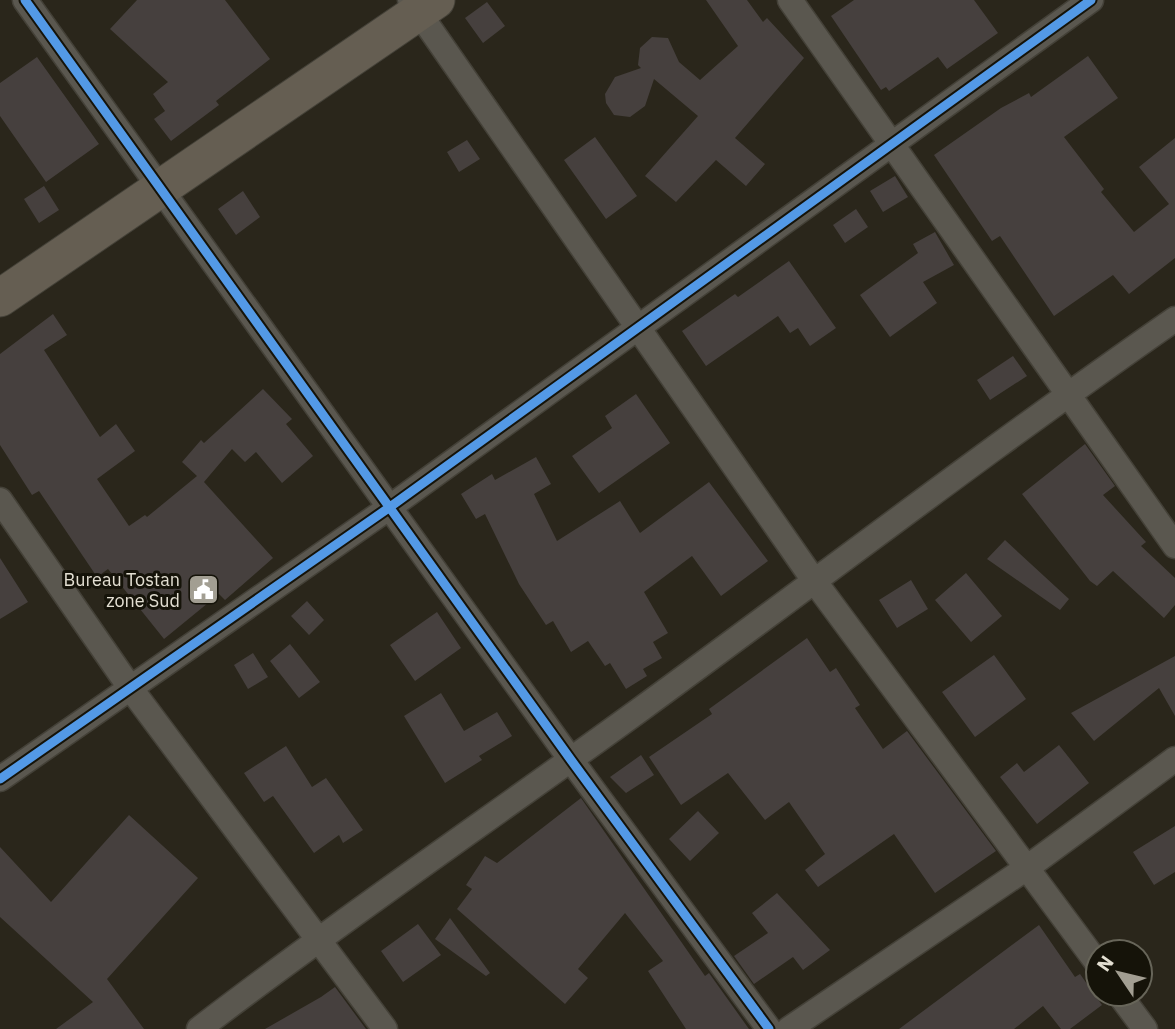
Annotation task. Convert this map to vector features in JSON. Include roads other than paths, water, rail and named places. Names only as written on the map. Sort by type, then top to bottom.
[{"type":"main road","points":[[0,298],[422,4]]},
{"type":"street","points":[[25,0],[571,760],[769,1029]]},
{"type":"street","points":[[790,0],[1175,546]]},
{"type":"street","points":[[0,779],[638,330],[1091,0]]},
{"type":"street","points":[[422,4],[638,330],[815,582],[1084,945]]},
{"type":"street","points":[[199,1029],[317,939],[571,760],[1067,394],[1175,319]]},
{"type":"street","points":[[0,500],[131,689],[385,1029]]},
{"type":"street","points":[[789,1029],[1028,867],[1175,759]]},
{"type":"street","points":[[1129,1008],[1145,1029]]},
{"type":"place","name":"Bureau Tostan zone Sud","points":[[203,590]]}]
